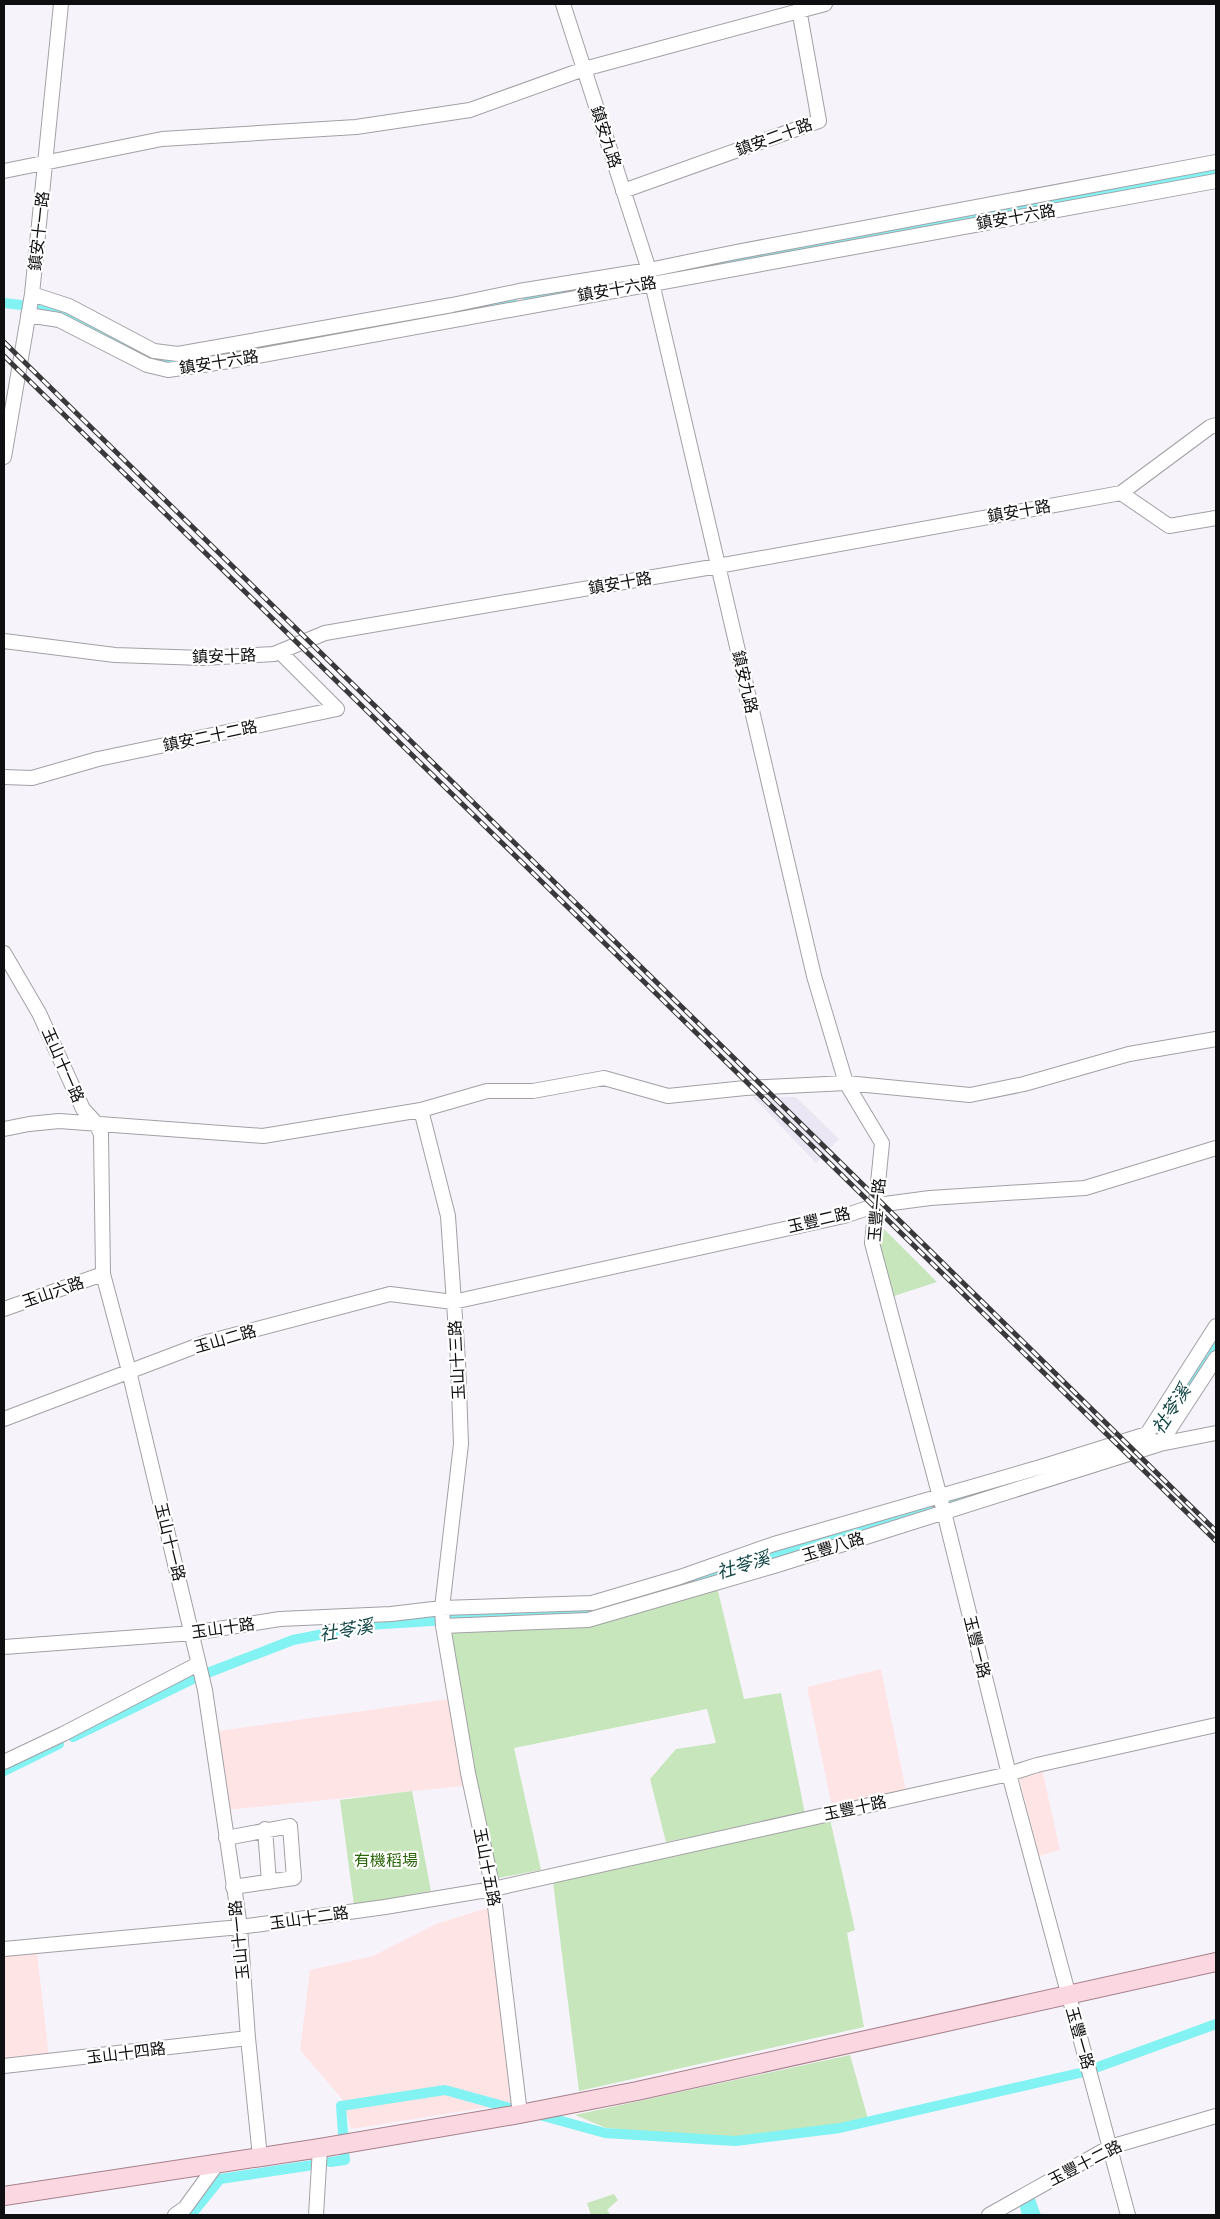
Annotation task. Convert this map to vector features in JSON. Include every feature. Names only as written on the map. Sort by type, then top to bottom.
[{"type":"main road","points":[[4,2196],[320,2148],[520,2114],[637,2091],[1216,1962]]},
{"type":"street","name":"鎮安十一路","points":[[4,457],[9,401],[32,294],[47,162],[61,4]]},
{"type":"street","name":"鎮安九路","points":[[563,4],[650,277],[814,976],[846,1083]]},
{"type":"street","points":[[4,171],[162,139],[356,127],[470,110],[584,68],[799,9],[825,4]]},
{"type":"street","name":"鎮安二十路","points":[[623,191],[819,121],[799,9]]},
{"type":"street","points":[[32,294],[69,306],[154,351],[178,354],[452,306],[519,291],[650,277],[736,252],[1216,162]]},
{"type":"street","name":"鎮安十六路","points":[[28,315],[59,320],[147,365],[168,370],[236,360],[650,277],[1216,181]]},
{"type":"street","name":"鎮安十路","points":[[4,641],[115,655],[203,658],[274,654],[325,633],[718,566],[1121,493],[1210,427],[1216,425]]},
{"type":"street","points":[[1121,493],[1169,526],[1216,518]]},
{"type":"street","name":"鎮安二十二路","points":[[4,777],[32,778],[98,759],[337,709],[280,652]]},
{"type":"street","name":"玉山十一路","points":[[4,953],[40,1013],[82,1109],[95,1122],[101,1134],[103,1274],[129,1371],[193,1633],[198,1664],[206,1690],[240,1927],[248,2038],[260,2157]]},
{"type":"street","points":[[4,1129],[59,1121],[95,1122],[263,1136],[421,1110],[487,1091],[533,1091],[604,1078],[668,1096],[745,1088],[846,1083],[970,1096],[1024,1084],[1129,1054],[1216,1039]]},
{"type":"street","name":"玉豐一路","points":[[846,1083],[882,1143],[872,1243],[942,1504],[1009,1774],[1067,1996],[1087,2062],[1128,2215]]},
{"type":"street","name":"玉山十三路","points":[[421,1110],[448,1216],[458,1361],[461,1444],[443,1617]]},
{"type":"street","name":"玉豐二路","points":[[453,1302],[844,1216],[877,1205],[930,1198],[1085,1188],[1216,1148]]},
{"type":"street","name":"玉山六路","points":[[4,1309],[103,1274]]},
{"type":"street","name":"玉山二路","points":[[4,1419],[207,1342],[390,1294],[453,1302]]},
{"type":"street","points":[[1153,1439],[1216,1326]]},
{"type":"street","points":[[1153,1439],[1216,1358]]},
{"type":"street","name":"玉豐八路","points":[[443,1617],[588,1620],[774,1566],[942,1504],[1153,1439],[1216,1433]]},
{"type":"street","points":[[443,1617],[592,1603],[774,1544],[942,1504]]},
{"type":"street","name":"玉山十路","points":[[4,1647],[193,1633],[280,1619],[390,1614],[443,1617]]},
{"type":"street","name":"玉山十五路","points":[[443,1617],[468,1773],[493,1889],[520,2114]]},
{"type":"street","points":[[4,1762],[63,1734],[198,1664]]},
{"type":"street","name":"玉豐十路","points":[[493,1889],[1009,1774],[1037,1765],[1216,1725]]},
{"type":"street","points":[[226,1838],[265,1829],[290,1826],[294,1878],[233,1887]]},
{"type":"street","points":[[265,1829],[269,1882]]},
{"type":"street","name":"玉山十二路","points":[[4,1949],[240,1927],[392,1906],[493,1889]]},
{"type":"street","name":"玉山十四路","points":[[4,2066],[248,2038]]},
{"type":"street","name":"玉豐十二路","points":[[988,2215],[1110,2147],[1216,2116]]},
{"type":"street","points":[[316,2215],[320,2148]]},
{"type":"street","points":[[175,2215],[185,2208],[218,2164]]},
{"type":"shaded area","points":[[753,1097],[796,1097],[839,1139],[816,1163]]},
{"type":"shaded area","points":[[881,1669],[906,1791],[832,1807],[807,1687]]},
{"type":"shaded area","points":[[449,1699],[463,1786],[226,1810],[218,1731]]},
{"type":"shaded area","points":[[1042,1769],[1060,1850],[1039,1856],[1019,1777]]},
{"type":"shaded area","points":[[491,1907],[514,2103],[351,2129],[342,2099],[300,2050],[310,1970],[373,1956],[436,1924]]},
{"type":"shaded area","points":[[37,1952],[49,2057],[4,2062],[4,1956]]},
{"type":"green space","points":[[879,1224],[937,1282],[894,1296],[878,1243]]},
{"type":"green space","points":[[717,1587],[744,1699],[781,1693],[805,1814],[666,1842],[650,1779],[676,1749],[716,1743],[707,1709],[514,1748],[541,1870],[493,1879],[448,1632],[589,1624]]},
{"type":"green space","name":"有機稻場","points":[[412,1791],[431,1891],[354,1905],[340,1800]]},
{"type":"green space","points":[[830,1819],[855,1930],[847,1933],[864,2027],[579,2091],[553,1882]]},
{"type":"green space","points":[[850,2055],[868,2119],[836,2125],[726,2138],[606,2128],[575,2115]]},
{"type":"green space","points":[[614,2194],[618,2200],[607,2210],[611,2215],[591,2215],[587,2203]]},
{"type":"water","points":[[1034,2196],[1041,2215],[1022,2215],[1019,2204]]},
{"type":"waterway","points":[[674,272],[1216,173]]},
{"type":"waterway","points":[[528,298],[620,281]]},
{"type":"waterway","points":[[38,308],[62,311],[144,355],[160,362],[176,363],[512,301]]},
{"type":"waterway","points":[[4,303],[21,305]]},
{"type":"waterway","name":"社苓溪","points":[[1175,1403],[1216,1339]]},
{"type":"waterway","name":"社苓溪","points":[[210,1672],[293,1640],[369,1625],[591,1611],[979,1494]]},
{"type":"waterway","name":"社苓溪","points":[[73,1737],[193,1679]]},
{"type":"waterway","name":"社苓溪","points":[[4,1771],[59,1744]]},
{"type":"waterway","points":[[536,2114],[605,2133],[736,2141],[840,2128],[1084,2072],[1216,2024]]},
{"type":"waterway","points":[[343,2134],[341,2106],[445,2090],[517,2110]]},
{"type":"waterway","points":[[330,2162],[345,2160],[344,2152]]},
{"type":"waterway","points":[[191,2215],[220,2179],[313,2165]]},
{"type":"railway","points":[[4,342],[1216,1531]]},
{"type":"railway","points":[[4,356],[1216,1541]]}]
